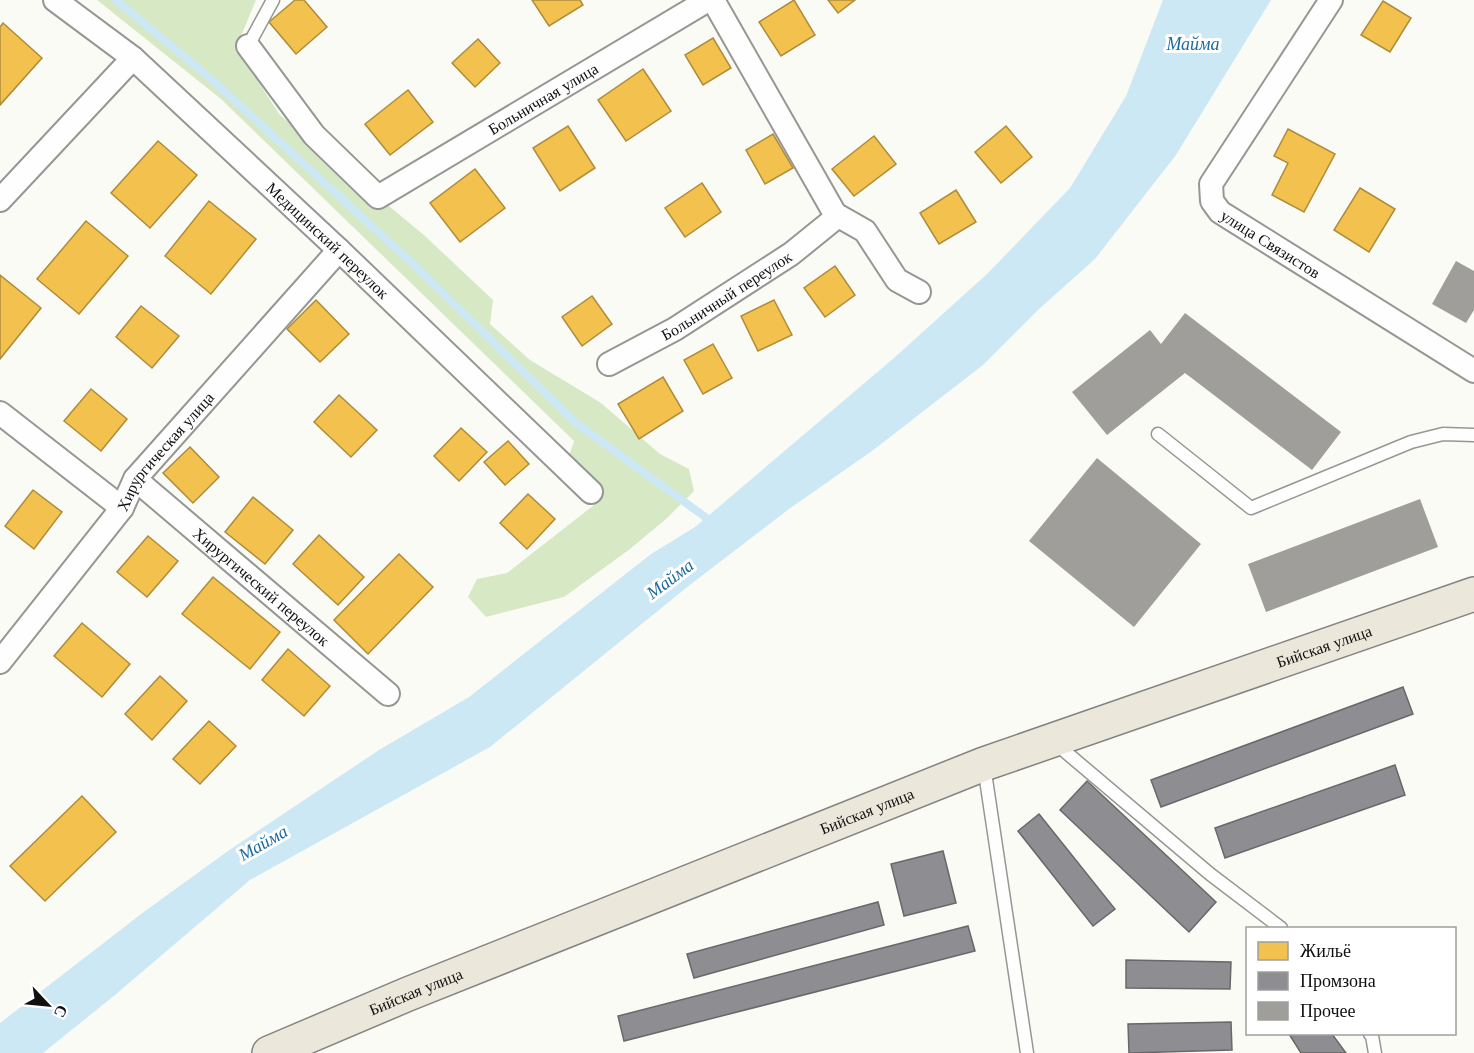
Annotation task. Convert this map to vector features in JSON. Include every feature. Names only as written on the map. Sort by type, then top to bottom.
[{"type":"main road","name":"Бийская улица","points":[[268,1053],[408,994],[984,765],[1474,594]]},
{"type":"street","name":"Медицинский переулок","points":[[55,0],[133,58],[339,250],[591,492]]},
{"type":"street","points":[[711,0],[835,214],[864,231],[897,280],[919,292]]},
{"type":"street","name":"Больничная улица","points":[[248,46],[314,135],[378,197],[711,0]]},
{"type":"street","name":"улица Связистов","points":[[1331,0],[1212,184],[1212,201],[1220,212],[1474,371]]},
{"type":"street","points":[[0,200],[133,58]]},
{"type":"street","name":"Больничный переулок","points":[[609,364],[675,329],[791,254],[838,216]]},
{"type":"street","name":"Хирургическая улица","points":[[0,662],[122,508],[135,479],[339,250]]},
{"type":"street","points":[[0,413],[122,508]]},
{"type":"street","name":"Хирургический переулок","points":[[135,479],[388,694]]},
{"type":"lane","points":[[248,46],[273,0]]},
{"type":"lane","points":[[1158,434],[1251,508],[1411,442],[1443,434],[1474,435]]},
{"type":"lane","points":[[1052,740],[1210,874],[1280,927]]},
{"type":"lane","points":[[984,765],[1027,1053]]},
{"type":"lane","points":[[1371,1035],[1375,1053]]},
{"type":"green space","points":[[97,0],[256,0],[236,48],[280,115],[425,236],[493,300],[490,324],[530,360],[601,403],[660,454],[689,469],[694,491],[666,519],[630,549],[564,597],[486,617],[468,597],[477,579],[507,573],[594,505],[568,459],[574,441],[221,99]]},
{"type":"water","name":"Майма","points":[[1163,0],[1271,0],[1176,155],[1095,259],[1039,309],[983,365],[872,451],[789,509],[691,584],[490,747],[250,880],[43,1053],[0,1053],[0,1023],[145,911],[228,851],[379,750],[469,697],[651,554],[695,527],[894,358],[988,273],[1070,188],[1126,96]]},
{"type":"building: Жильё","points":[[295,0],[304,0],[327,27],[296,54],[269,22]]},
{"type":"building: Жильё","points":[[532,0],[580,0],[583,5],[549,26]]},
{"type":"building: Жильё","points":[[794,0],[815,35],[781,56],[759,22]]},
{"type":"building: Жильё","points":[[828,0],[855,0],[838,13]]},
{"type":"building: Жильё","points":[[1383,1],[1411,18],[1390,52],[1361,35]]},
{"type":"building: Жильё","points":[[3,23],[42,58],[0,105],[0,27]]},
{"type":"building: Жильё","points":[[713,38],[731,68],[703,85],[685,55]]},
{"type":"building: Жильё","points":[[478,39],[500,63],[475,87],[452,63]]},
{"type":"building: Жильё","points":[[643,69],[671,111],[626,141],[598,100]]},
{"type":"building: Жильё","points":[[408,90],[433,122],[390,155],[365,124]]},
{"type":"building: Жильё","points":[[568,126],[595,168],[560,191],[533,148]]},
{"type":"building: Жильё","points":[[1006,126],[1032,157],[1001,183],[975,152]]},
{"type":"building: Жильё","points":[[1288,129],[1335,154],[1304,212],[1272,195],[1288,163],[1274,156]]},
{"type":"building: Жильё","points":[[773,134],[793,168],[765,184],[746,150]]},
{"type":"building: Жильё","points":[[874,136],[896,164],[854,196],[832,169]]},
{"type":"building: Жильё","points":[[158,141],[197,175],[150,228],[111,193]]},
{"type":"building: Жильё","points":[[475,169],[505,208],[460,242],[430,203]]},
{"type":"building: Жильё","points":[[702,183],[721,212],[685,237],[665,208]]},
{"type":"building: Жильё","points":[[1360,188],[1395,209],[1369,252],[1334,230]]},
{"type":"building: Жильё","points":[[956,190],[976,222],[939,244],[920,213]]},
{"type":"building: Жильё","points":[[209,201],[256,239],[211,294],[165,256]]},
{"type":"building: Жильё","points":[[86,221],[128,256],[79,314],[37,279]]},
{"type":"building: Жильё","points":[[835,266],[855,295],[825,317],[804,288]]},
{"type":"building: Жильё","points":[[0,275],[41,308],[0,359]]},
{"type":"building: Жильё","points":[[592,296],[612,324],[582,346],[562,317]]},
{"type":"building: Жильё","points":[[316,300],[349,334],[320,362],[287,329]]},
{"type":"building: Жильё","points":[[774,300],[792,335],[758,351],[741,316]]},
{"type":"building: Жильё","points":[[141,306],[179,336],[152,368],[116,337]]},
{"type":"building: Жильё","points":[[713,344],[732,378],[703,394],[684,360]]},
{"type":"building: Жильё","points":[[663,377],[683,411],[639,439],[618,404]]},
{"type":"building: Жильё","points":[[91,389],[127,419],[101,451],[64,421]]},
{"type":"building: Жильё","points":[[339,395],[377,430],[351,457],[314,422]]},
{"type":"building: Жильё","points":[[461,428],[487,452],[459,481],[434,456]]},
{"type":"building: Жильё","points":[[508,441],[529,464],[505,485],[484,462]]},
{"type":"building: Жильё","points":[[190,447],[219,477],[193,503],[163,473]]},
{"type":"building: Жильё","points":[[33,490],[62,512],[34,549],[5,526]]},
{"type":"building: Жильё","points":[[528,494],[555,519],[527,549],[500,523]]},
{"type":"building: Жильё","points":[[253,497],[293,530],[265,564],[225,532]]},
{"type":"building: Жильё","points":[[319,535],[364,577],[338,605],[293,564]]},
{"type":"building: Жильё","points":[[148,536],[178,561],[147,597],[117,572]]},
{"type":"building: Жильё","points":[[399,554],[433,587],[368,654],[334,620]]},
{"type":"building: Жильё","points":[[213,577],[280,632],[250,669],[182,614]]},
{"type":"building: Жильё","points":[[82,623],[130,664],[102,697],[54,656]]},
{"type":"building: Жильё","points":[[288,649],[330,686],[304,716],[262,680]]},
{"type":"building: Жильё","points":[[160,676],[187,701],[152,740],[125,714]]},
{"type":"building: Жильё","points":[[209,721],[236,746],[200,784],[173,759]]},
{"type":"building: Жильё","points":[[82,796],[116,832],[45,901],[10,866]]},
{"type":"building: Промзона","points":[[1403,687],[1413,714],[1161,807],[1151,780]]},
{"type":"building: Промзона","points":[[1395,765],[1405,795],[1225,858],[1215,828]]},
{"type":"building: Промзона","points":[[1087,781],[1216,902],[1189,932],[1060,810]]},
{"type":"building: Промзона","points":[[1039,814],[1115,909],[1093,926],[1018,831]]},
{"type":"building: Промзона","points":[[943,851],[956,903],[904,916],[891,864]]},
{"type":"building: Промзона","points":[[878,902],[884,925],[694,978],[687,954]]},
{"type":"building: Промзона","points":[[968,926],[975,951],[624,1041],[618,1016]]},
{"type":"building: Промзона","points":[[1126,960],[1231,962],[1230,989],[1126,988]]},
{"type":"building: Промзона","points":[[1231,1022],[1232,1050],[1129,1053],[1128,1024]]},
{"type":"building: Промзона","points":[[1290,1035],[1333,1035],[1346,1053],[1301,1053]]},
{"type":"building: Прочее","points":[[1456,261],[1474,271],[1474,310],[1466,323],[1432,304]]},
{"type":"building: Прочее","points":[[1185,313],[1341,432],[1312,470],[1185,373],[1107,435],[1072,392],[1150,330],[1161,344]]},
{"type":"building: Прочее","points":[[1097,458],[1201,544],[1134,627],[1029,541]]},
{"type":"building: Прочее","points":[[1420,499],[1438,547],[1266,612],[1248,564]]},
{"type":"waterway","points":[[116,0],[210,78],[412,263],[576,423],[712,522]]}]
